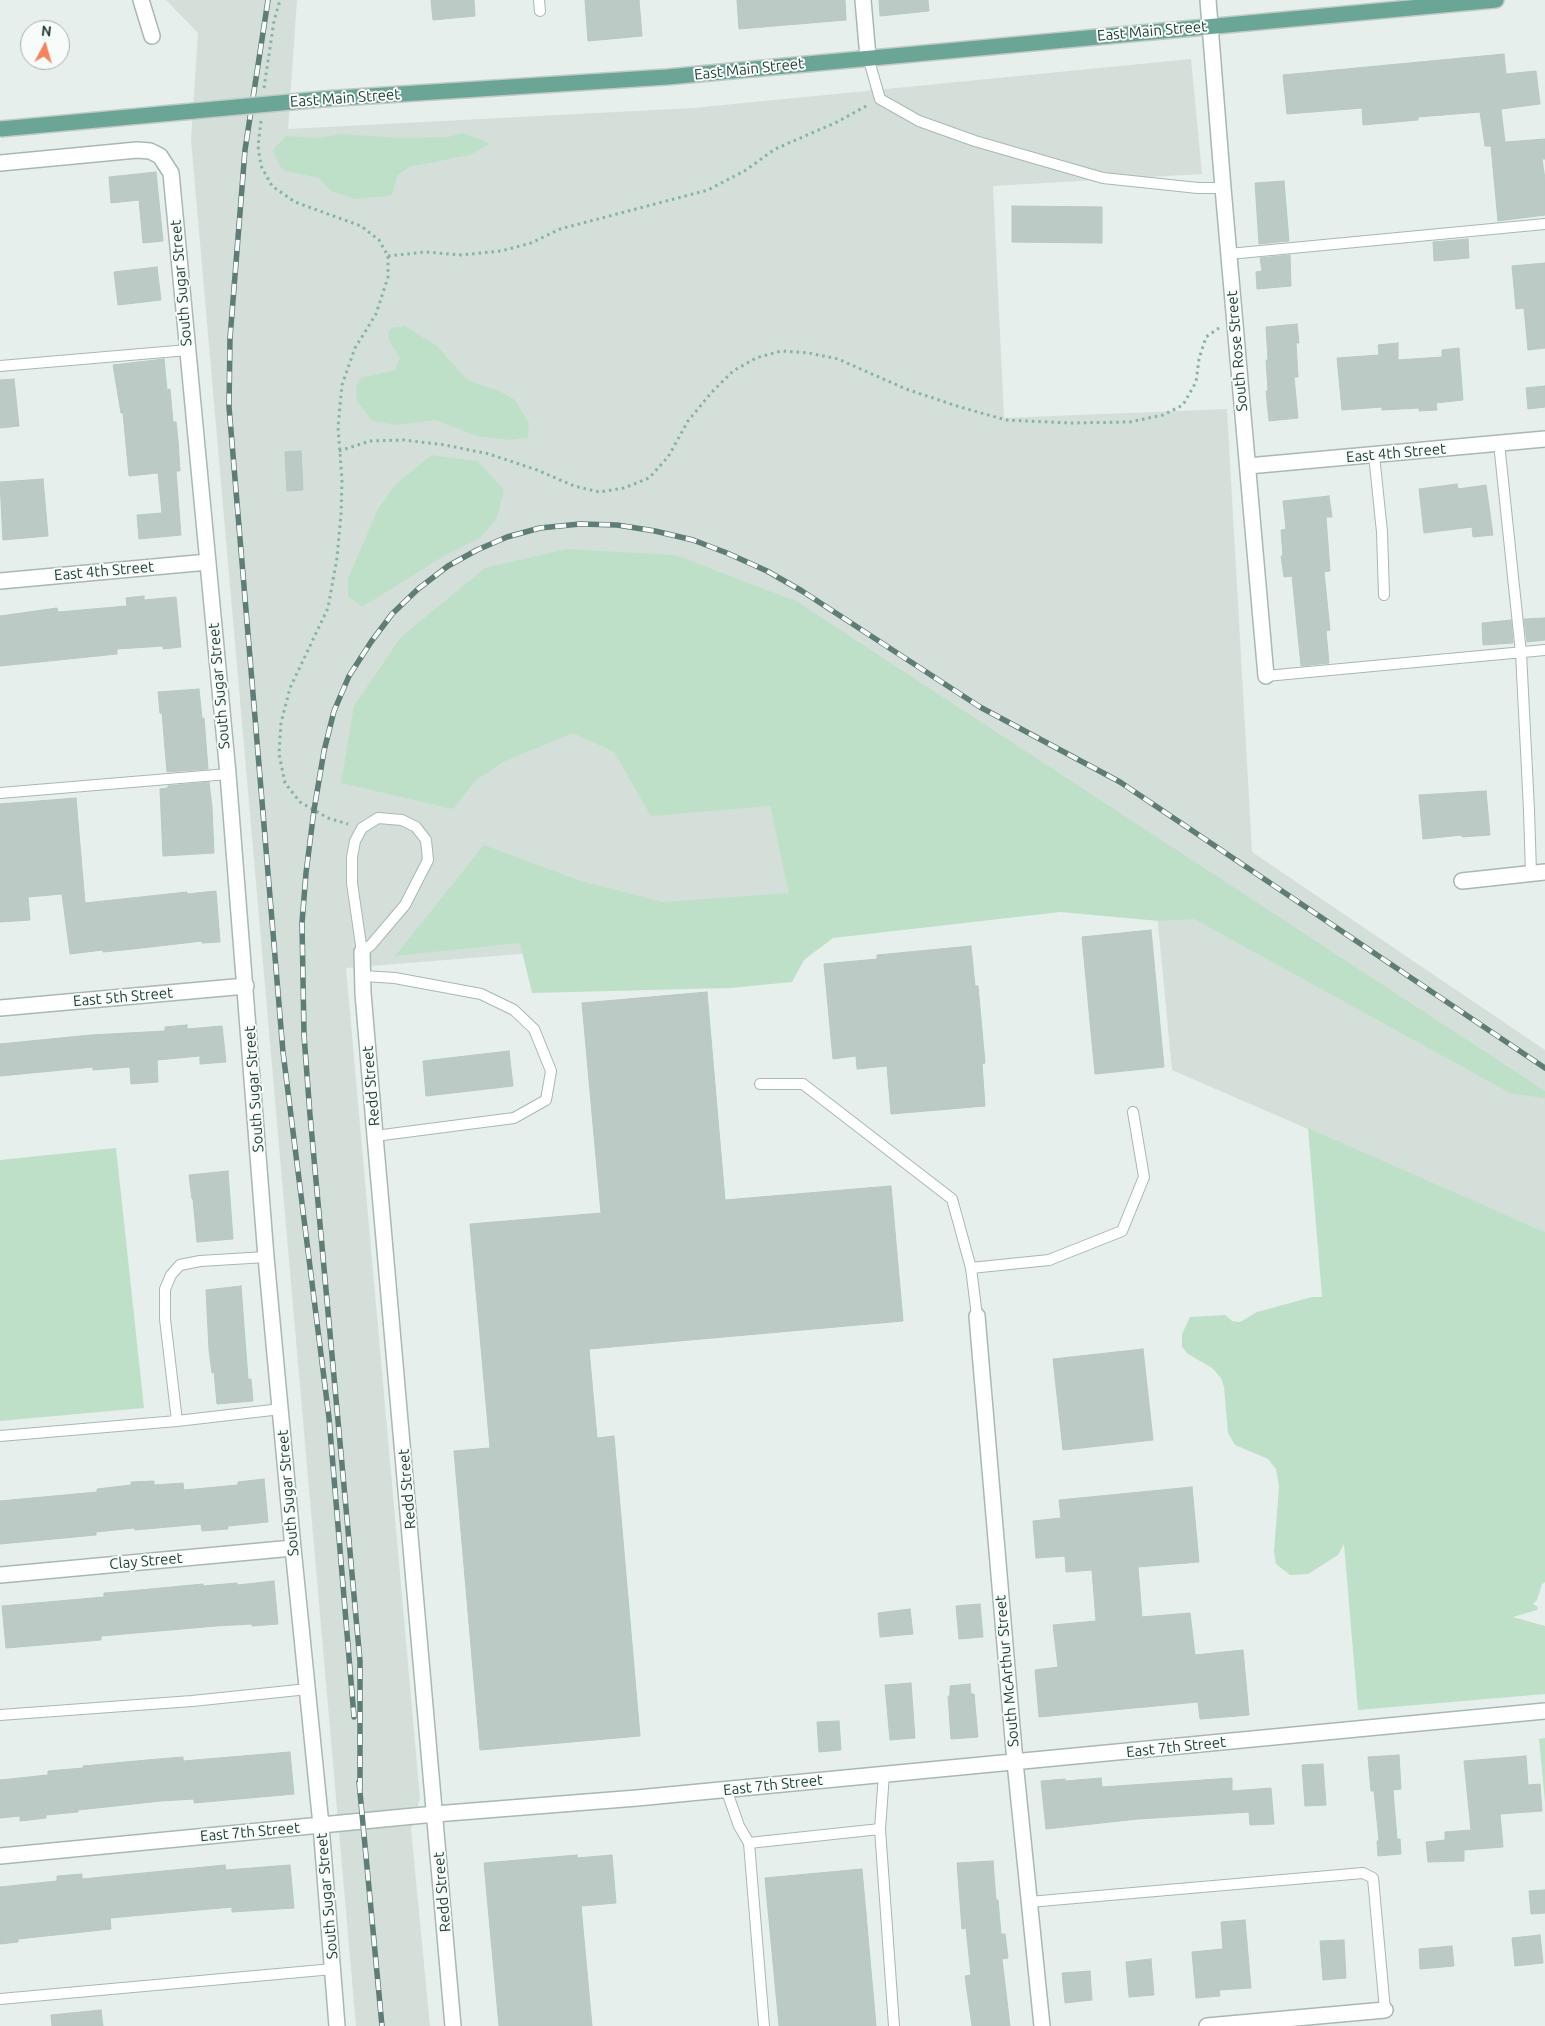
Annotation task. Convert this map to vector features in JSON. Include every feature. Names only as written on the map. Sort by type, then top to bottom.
[{"type":"main road","name":"East Main Street","points":[[0,129],[323,99],[667,77],[1496,0]]},
{"type":"street","points":[[142,0],[152,36]]},
{"type":"street","points":[[863,0],[868,57]]},
{"type":"street","name":"South Rose Street","points":[[1208,0],[1266,676]]},
{"type":"street","name":"South Sugar Street","points":[[0,163],[137,150],[150,151],[160,156],[171,173],[228,774],[266,1257],[321,1826],[337,2026]]},
{"type":"street","name":"East 4th Street","points":[[1248,466],[1545,439]]},
{"type":"street","name":"East 4th Street","points":[[0,581],[208,562]]},
{"type":"street","points":[[1462,881],[1538,873]]},
{"type":"street","name":"Redd Street","points":[[362,952],[375,1136],[453,2026]]},
{"type":"street","name":"East 5th Street","points":[[0,1008],[246,986]]},
{"type":"street","name":"South McArthur Street","points":[[977,1316],[1015,1762],[1042,2026]]},
{"type":"street","name":"Clay Street","points":[[0,1575],[293,1548]]},
{"type":"street","name":"East 7th Street","points":[[0,1856],[435,1814],[726,1790],[1545,1711]]},
{"type":"street","points":[[1207,2026],[1385,2010]]},
{"type":"lane","points":[[868,57],[880,99],[918,121],[975,141],[1103,178],[1198,188],[1223,188]]},
{"type":"lane","points":[[1229,254],[1545,224]]},
{"type":"lane","points":[[0,366],[188,350]]},
{"type":"lane","points":[[1499,443],[1521,652],[1538,873]]},
{"type":"lane","points":[[1374,455],[1382,532],[1384,595]]},
{"type":"lane","points":[[1266,676],[1545,650]]},
{"type":"lane","points":[[0,793],[228,774]]},
{"type":"lane","points":[[378,818],[402,820],[416,828],[426,840],[428,860],[405,905],[371,946],[362,952],[352,874],[355,841],[362,828],[378,818]]},
{"type":"lane","points":[[363,976],[395,978],[482,994],[514,1010],[534,1029],[550,1072],[546,1100],[514,1118],[375,1136]]},
{"type":"lane","points":[[760,1084],[803,1084],[952,1199],[971,1268],[977,1316]]},
{"type":"lane","points":[[971,1268],[1050,1260],[1122,1231],[1144,1177],[1133,1112]]},
{"type":"lane","points":[[177,1421],[165,1319],[165,1289],[170,1275],[180,1265],[200,1261],[266,1257]]},
{"type":"lane","points":[[0,1436],[177,1421],[281,1409]]},
{"type":"lane","points":[[0,1715],[308,1689]]},
{"type":"lane","points":[[884,1774],[880,1829],[894,2026]]},
{"type":"lane","points":[[726,1790],[739,1826],[749,1842],[764,2026]]},
{"type":"lane","points":[[749,1842],[880,1829]]},
{"type":"lane","points":[[1029,1902],[1363,1873],[1373,1878],[1385,2010]]},
{"type":"lane","points":[[0,1999],[333,1969]]},
{"type":"path","points":[[264,94],[274,21],[280,0]]},
{"type":"path","points":[[388,256],[426,252],[461,255],[501,251],[531,243],[560,230],[708,190],[746,170],[775,149],[837,122],[880,99]]},
{"type":"path","points":[[261,120],[258,146],[261,166],[272,186],[294,202],[361,226],[379,240],[388,256],[388,277],[376,314],[355,348],[342,385],[338,427],[342,480],[337,558],[328,608],[290,688],[281,723],[279,754],[285,783],[300,802],[328,818],[362,828]]},
{"type":"path","points":[[339,451],[370,441],[404,440],[445,445],[497,457],[537,470],[574,486],[599,492],[624,488],[649,478],[668,457],[688,421],[711,393],[733,371],[756,358],[781,351],[809,353],[838,359],[906,389],[960,408],[1006,420],[1070,423],[1130,422],[1163,415],[1183,405],[1196,382],[1199,359],[1206,337],[1234,318]]},
{"type":"shaded area","points":[[166,0],[297,0],[288,129],[693,108],[1191,59],[1202,174],[993,186],[1004,418],[1227,409],[1252,852],[1545,1050],[1545,1232],[1172,1070],[1156,903],[346,968],[420,1798],[411,1829],[430,2026],[356,2026],[191,140],[198,33]]},
{"type":"green space","points":[[462,133],[490,144],[470,155],[409,167],[398,175],[392,194],[388,196],[355,199],[331,191],[319,178],[285,171],[279,165],[273,150],[286,136],[317,138],[341,134],[397,138],[448,137]]},
{"type":"green space","points":[[405,326],[437,346],[464,377],[474,383],[497,390],[515,400],[529,423],[528,438],[510,440],[477,436],[435,420],[397,425],[372,421],[357,401],[356,386],[361,378],[395,370],[400,358],[389,341],[388,332],[392,328]]},
{"type":"green space","points":[[432,455],[478,461],[504,490],[497,518],[480,538],[442,557],[362,607],[348,596],[348,579],[378,509],[397,483]]},
{"type":"green space","points":[[566,549],[675,555],[796,601],[1545,1091],[1545,1098],[1512,1094],[1194,919],[1159,921],[1060,912],[833,938],[804,960],[792,982],[730,988],[532,993],[520,943],[395,956],[484,845],[581,881],[663,902],[789,893],[770,806],[651,816],[614,752],[573,733],[503,762],[476,780],[453,809],[341,783],[354,706],[401,637],[485,568]]},
{"type":"green space","points":[[1308,1128],[1545,1232],[1545,1582],[1542,1584],[1537,1600],[1533,1604],[1538,1607],[1537,1610],[1513,1617],[1545,1626],[1545,1694],[1358,1710],[1344,1544],[1338,1555],[1308,1574],[1290,1575],[1276,1564],[1274,1551],[1279,1486],[1276,1469],[1268,1459],[1235,1445],[1228,1433],[1224,1387],[1221,1378],[1212,1368],[1188,1354],[1182,1347],[1182,1334],[1190,1317],[1225,1315],[1232,1321],[1240,1322],[1257,1312],[1312,1297],[1322,1297]]},
{"type":"green space","points":[[116,1148],[144,1408],[0,1421],[0,1160]]},
{"type":"green space","points":[[1545,1738],[1545,1802],[1539,1739]]},
{"type":"building","points":[[431,0],[474,0],[475,16],[433,20]]},
{"type":"building","points":[[585,0],[639,0],[642,36],[588,41]]},
{"type":"building","points":[[737,0],[845,0],[846,20],[739,29]]},
{"type":"building","points":[[879,0],[928,0],[929,11],[880,16]]},
{"type":"building","points":[[1504,54],[1506,74],[1536,71],[1540,104],[1501,109],[1505,142],[1545,139],[1545,159],[1542,159],[1545,179],[1545,215],[1498,221],[1491,146],[1485,146],[1480,112],[1418,117],[1418,120],[1363,125],[1362,108],[1287,114],[1283,75]]},
{"type":"building","points":[[156,172],[163,241],[143,243],[139,200],[111,203],[109,177]]},
{"type":"building","points":[[1284,181],[1289,241],[1259,244],[1255,183]]},
{"type":"building","points":[[1012,206],[1102,207],[1102,243],[1012,242]]},
{"type":"building","points":[[1468,239],[1469,258],[1434,261],[1433,242]]},
{"type":"building","points":[[1290,255],[1291,286],[1257,289],[1256,272],[1262,271],[1260,258]]},
{"type":"building","points":[[1545,263],[1545,348],[1528,350],[1524,308],[1516,309],[1512,266]]},
{"type":"building","points":[[157,267],[161,300],[118,305],[114,272]]},
{"type":"building","points":[[1297,324],[1299,343],[1296,343],[1298,377],[1294,377],[1298,418],[1269,421],[1266,391],[1268,391],[1266,360],[1268,360],[1266,327]]},
{"type":"building","points":[[1398,343],[1398,360],[1442,357],[1442,350],[1459,348],[1463,400],[1436,403],[1437,410],[1419,411],[1419,408],[1382,410],[1382,407],[1342,410],[1337,358],[1379,355],[1378,345]]},
{"type":"building","points":[[164,359],[167,390],[170,389],[173,422],[176,422],[178,440],[180,471],[176,471],[181,535],[139,539],[137,515],[162,513],[158,473],[129,476],[123,413],[121,413],[113,365]]},
{"type":"building","points":[[14,379],[19,426],[0,428],[0,380]]},
{"type":"building","points":[[1545,386],[1545,407],[1528,409],[1526,388]]},
{"type":"building","points":[[301,451],[303,490],[287,491],[285,452]]},
{"type":"building","points":[[43,479],[48,536],[3,540],[0,482]]},
{"type":"building","points":[[1457,484],[1458,489],[1486,485],[1493,535],[1473,537],[1472,527],[1424,533],[1419,489]]},
{"type":"building","points":[[1329,496],[1332,517],[1326,517],[1330,571],[1324,572],[1330,630],[1326,631],[1329,663],[1301,666],[1292,576],[1284,577],[1281,556],[1283,556],[1281,530],[1286,529],[1283,501]]},
{"type":"building","points":[[144,596],[144,600],[176,597],[181,647],[163,649],[163,646],[117,649],[117,654],[0,666],[0,616],[57,608],[58,612],[127,606],[126,598]]},
{"type":"building","points":[[1545,618],[1545,640],[1527,642],[1524,619]]},
{"type":"building","points":[[1511,620],[1513,643],[1483,645],[1482,623]]},
{"type":"building","points":[[199,689],[202,718],[204,718],[208,769],[167,772],[162,713],[160,713],[158,692]]},
{"type":"building","points":[[209,782],[214,853],[163,856],[160,789],[168,788],[168,786]]},
{"type":"building","points":[[1486,791],[1490,835],[1462,837],[1462,835],[1423,839],[1419,795]]},
{"type":"building","points":[[76,798],[85,903],[187,892],[187,894],[216,891],[220,942],[202,943],[202,941],[70,954],[62,894],[28,897],[30,920],[0,922],[0,804]]},
{"type":"building","points":[[1151,930],[1164,1067],[1095,1074],[1082,937]]},
{"type":"building","points":[[971,946],[975,986],[978,986],[985,1063],[982,1064],[985,1106],[891,1114],[887,1066],[857,1069],[856,1056],[833,1059],[824,964],[877,959],[877,955]]},
{"type":"building","points":[[707,992],[725,1200],[891,1186],[903,1321],[589,1349],[597,1438],[614,1436],[640,1736],[480,1750],[454,1451],[490,1448],[470,1224],[601,1213],[582,1003]]},
{"type":"building","points":[[187,1025],[187,1029],[222,1026],[226,1062],[200,1064],[200,1056],[157,1060],[158,1082],[131,1084],[130,1067],[93,1070],[93,1067],[0,1076],[0,1044],[91,1035],[165,1031],[165,1027]]},
{"type":"building","points":[[509,1051],[513,1086],[426,1096],[423,1061]]},
{"type":"building","points":[[228,1171],[233,1239],[197,1242],[189,1175]]},
{"type":"building","points":[[241,1286],[248,1379],[251,1379],[253,1401],[217,1404],[214,1372],[212,1373],[209,1350],[206,1290]]},
{"type":"building","points":[[1143,1349],[1153,1440],[1063,1450],[1053,1359]]},
{"type":"building","points":[[264,1479],[268,1522],[228,1526],[228,1529],[202,1531],[201,1524],[135,1530],[134,1528],[96,1532],[96,1535],[0,1544],[0,1501],[97,1492],[97,1489],[131,1485],[131,1482],[154,1481],[154,1485],[183,1483],[184,1490],[238,1485],[238,1482]]},
{"type":"building","points":[[1192,1487],[1199,1562],[1138,1567],[1142,1617],[1190,1613],[1195,1655],[1243,1650],[1249,1715],[1200,1719],[1198,1702],[1039,1717],[1035,1670],[1058,1667],[1053,1625],[1096,1621],[1092,1570],[1066,1572],[1065,1556],[1036,1558],[1033,1521],[1061,1518],[1059,1500]]},
{"type":"building","points":[[274,1581],[278,1624],[216,1626],[101,1636],[101,1640],[6,1648],[2,1606],[104,1597],[104,1593],[203,1584],[203,1586],[237,1583],[238,1585]]},
{"type":"building","points":[[980,1604],[983,1637],[959,1639],[956,1606]]},
{"type":"building","points":[[910,1609],[913,1634],[880,1637],[878,1613]]},
{"type":"building","points":[[911,1683],[915,1738],[890,1740],[885,1685]]},
{"type":"building","points":[[970,1684],[971,1694],[974,1694],[978,1737],[951,1739],[948,1696],[950,1696],[950,1686]]},
{"type":"building","points":[[839,1721],[841,1750],[819,1752],[817,1722]]},
{"type":"building","points":[[290,1752],[294,1794],[194,1803],[194,1799],[161,1801],[78,1810],[78,1812],[46,1815],[46,1818],[20,1821],[20,1816],[0,1818],[0,1780],[48,1775],[48,1771],[83,1768],[83,1766],[183,1757],[183,1761]]},
{"type":"building","points":[[1399,1755],[1401,1789],[1393,1790],[1397,1839],[1400,1839],[1401,1854],[1378,1856],[1377,1841],[1379,1840],[1368,1757]]},
{"type":"building","points":[[1526,1756],[1528,1785],[1540,1784],[1542,1811],[1500,1814],[1503,1847],[1464,1850],[1464,1861],[1428,1862],[1426,1842],[1445,1840],[1445,1832],[1471,1830],[1464,1761]]},
{"type":"building","points":[[1323,1764],[1326,1805],[1305,1806],[1302,1765]]},
{"type":"building","points":[[1101,1778],[1102,1787],[1232,1778],[1232,1791],[1271,1788],[1274,1824],[1250,1825],[1249,1812],[1138,1819],[1046,1829],[1041,1781]]},
{"type":"building","points":[[577,1855],[577,1858],[612,1855],[616,1903],[581,1906],[592,2026],[499,2026],[484,1863]]},
{"type":"building","points":[[993,1861],[1001,1934],[1005,1934],[1008,1958],[1002,1959],[1010,2026],[972,2026],[965,1976],[971,1975],[966,1928],[962,1929],[957,1863]]},
{"type":"building","points":[[225,1865],[226,1870],[290,1865],[294,1908],[232,1912],[232,1907],[110,1918],[111,1929],[18,1939],[18,1942],[0,1944],[0,1887],[57,1881],[57,1876],[82,1874],[82,1879]]},
{"type":"building","points":[[862,1869],[876,2026],[779,2026],[765,1878]]},
{"type":"building","points":[[1545,1890],[1545,1913],[1531,1914],[1529,1891]]},
{"type":"building","points":[[1245,1920],[1251,1988],[1219,1990],[1220,1996],[1196,1998],[1192,1952],[1223,1949],[1221,1922]]},
{"type":"building","points":[[1540,1935],[1543,1963],[1515,1966],[1512,1938]]},
{"type":"building","points":[[1344,1940],[1346,1978],[1323,1980],[1320,1941]]},
{"type":"building","points":[[1452,1946],[1454,1966],[1420,1969],[1419,1949]]},
{"type":"building","points":[[1151,1959],[1154,1995],[1129,1997],[1126,1962]]},
{"type":"building","points":[[1090,1971],[1092,2000],[1065,2003],[1062,1973]]},
{"type":"building","points":[[101,2010],[103,2026],[52,2026],[51,2015]]},
{"type":"railway","points":[[268,0],[245,150],[230,338],[229,407],[283,1052],[329,1418],[354,1717]]},
{"type":"railway","points":[[360,1789],[360,1661],[310,1115],[304,1035],[302,923],[314,810],[324,751],[334,711],[349,676],[392,614],[418,589],[448,566],[477,550],[507,537],[540,528],[580,524],[617,525],[693,540],[767,571],[802,591],[980,707],[1120,782],[1545,1068]]},
{"type":"railway","points":[[359,1782],[382,2026]]}]
